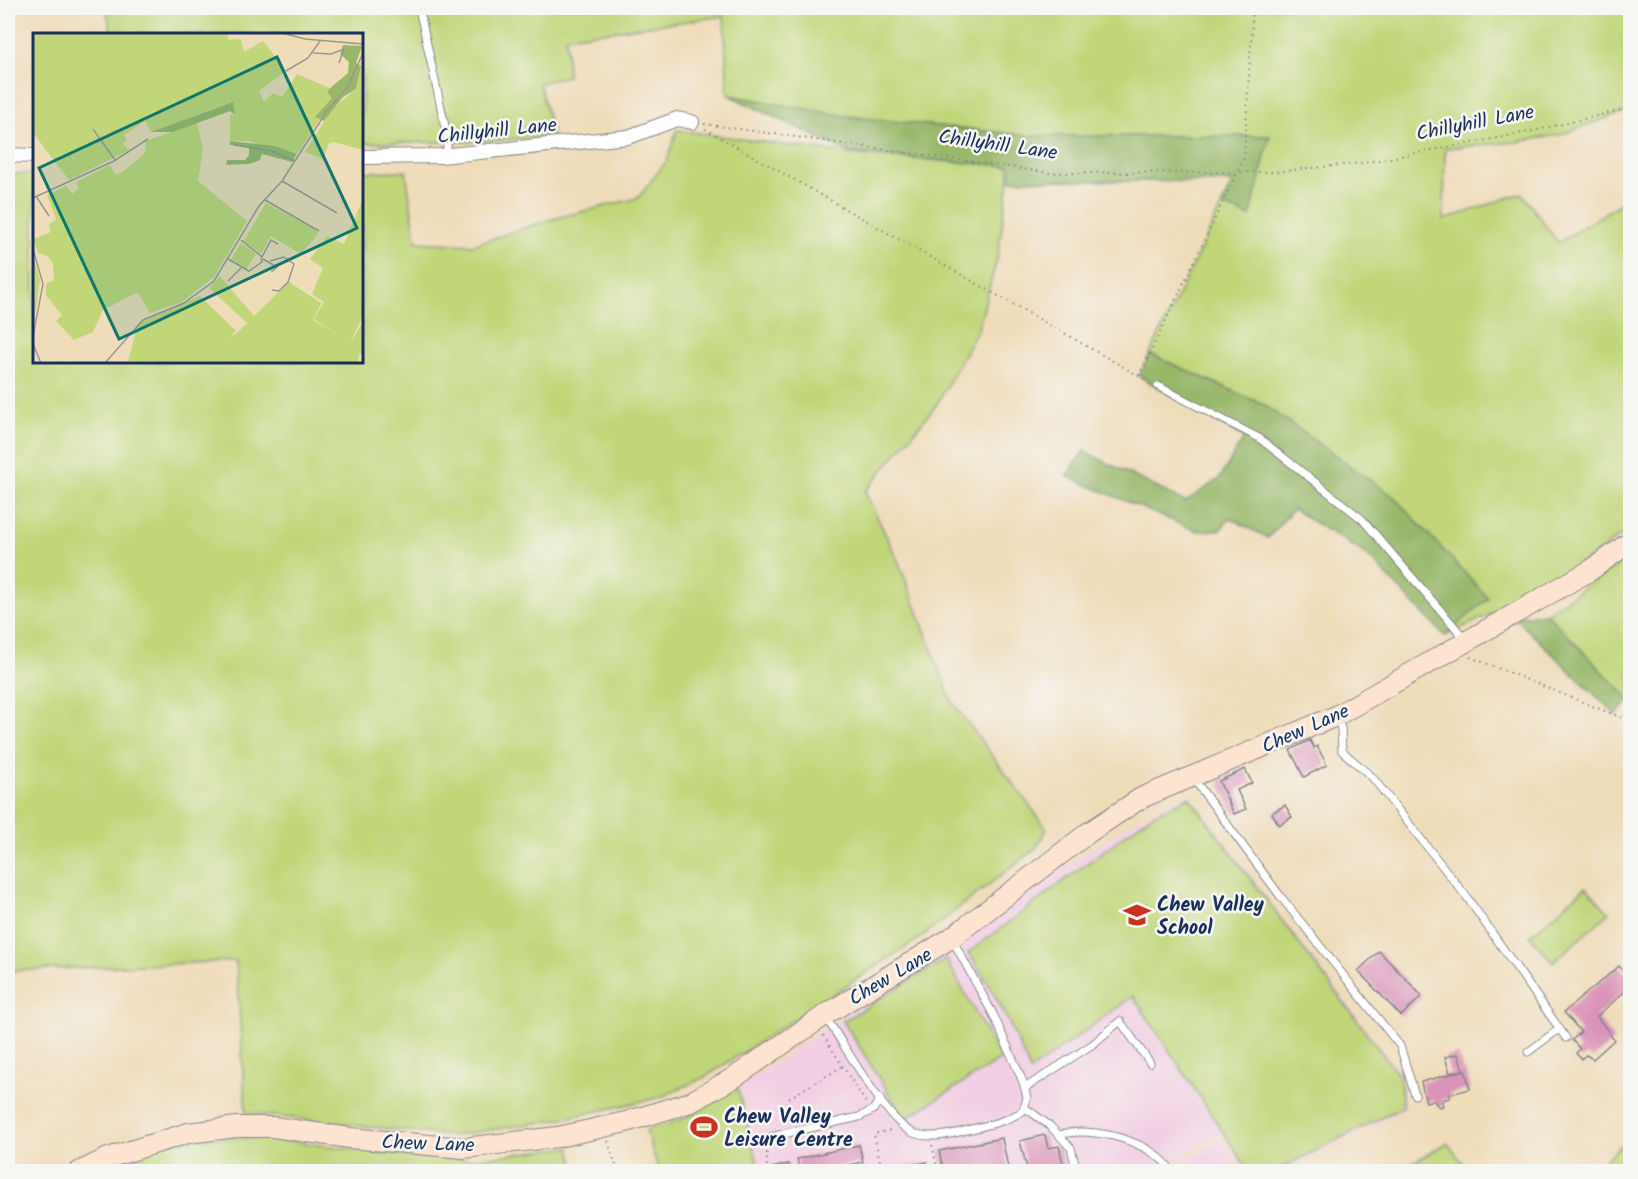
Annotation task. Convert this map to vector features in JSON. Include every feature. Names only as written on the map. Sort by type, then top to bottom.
[{"type":"main road","name":"Chew Lane","points":[[79,1172],[108,1158],[188,1132],[237,1127],[273,1127],[371,1141],[464,1148],[558,1137],[605,1127],[692,1102],[735,1077],[820,1019],[951,938],[1088,833],[1141,798],[1336,716],[1591,570],[1630,542]]},
{"type":"street","name":"Chillyhill Lane","points":[[363,157],[447,156],[628,137],[677,119],[692,122]]},
{"type":"street","points":[[8,155],[33,156]]},
{"type":"lane","points":[[419,8],[447,135],[447,156]]},
{"type":"lane","points":[[1158,386],[1259,438],[1362,519],[1461,646]]},
{"type":"lane","points":[[1336,716],[1341,728],[1342,751],[1372,777],[1466,896],[1566,1038]]},
{"type":"lane","points":[[1193,778],[1281,897],[1400,1046],[1415,1095]]},
{"type":"lane","points":[[820,1019],[898,1124],[914,1134],[931,1137],[1010,1120],[1023,1111],[1027,1098],[1025,1088],[994,1016],[951,938]]},
{"type":"lane","points":[[1025,1088],[1093,1044],[1120,1021],[1150,1064]]},
{"type":"lane","points":[[1528,1052],[1559,1029]]},
{"type":"lane","points":[[770,1137],[859,1117],[871,1111],[880,1099]]},
{"type":"lane","points":[[1024,1107],[1059,1135],[1071,1148],[1077,1172]]},
{"type":"lane","points":[[1059,1135],[1074,1130],[1120,1138],[1151,1152],[1168,1164],[1172,1172]]},
{"type":"path","points":[[1139,376],[1245,158],[1253,8]]},
{"type":"path","name":"Chillyhill Lane","points":[[692,122],[1051,172],[1272,172],[1364,163],[1524,133],[1630,108]]},
{"type":"path","points":[[692,122],[1158,386]]},
{"type":"path","points":[[1461,646],[1630,721]]},
{"type":"path","points":[[820,1019],[843,1066],[871,1111]]},
{"type":"path","points":[[789,1098],[843,1066]]},
{"type":"path","points":[[857,1172],[881,1166],[874,1134],[892,1129],[898,1124]]},
{"type":"path","points":[[605,1127],[618,1172]]},
{"type":"path","points":[[767,1172],[766,1149],[770,1137]]},
{"type":"path","points":[[931,1137],[938,1172]]},
{"type":"shaded area","name":"Chew Valley School","points":[[1189,795],[1401,1075],[1406,1109],[1283,1171],[1244,1171],[1222,1132],[1173,1162],[1174,1165],[1222,1138],[1240,1171],[1177,1171],[1174,1166],[1175,1171],[762,1172],[740,1086],[1143,815]]},
{"type":"green space","points":[[106,8],[1630,8],[1630,110],[1559,135],[1517,142],[1445,148],[1444,220],[1522,193],[1558,243],[1630,197],[1630,529],[1558,581],[1445,636],[1488,598],[1264,405],[1150,354],[1222,205],[1250,216],[1269,136],[1031,136],[845,116],[728,95],[724,16],[566,37],[568,76],[539,83],[553,136],[477,142],[363,143],[363,33],[112,33]]},
{"type":"green space","points":[[728,95],[845,116],[1031,136],[1270,136],[1250,217],[1222,205],[1232,182],[1009,180],[1010,166],[851,153]]},
{"type":"green space","points":[[677,130],[857,155],[1011,166],[997,259],[978,329],[937,404],[865,492],[899,563],[952,702],[1047,829],[1036,848],[920,938],[705,1077],[661,1097],[566,1118],[453,1136],[246,1113],[236,961],[8,971],[8,174],[33,174],[33,363],[363,363],[363,172],[406,171],[416,242],[473,245],[549,220],[638,198],[667,161]]},
{"type":"green space","points":[[1150,354],[1264,405],[1393,496],[1488,598],[1445,636],[1366,554],[1293,509],[1268,538],[1230,518],[1220,530],[1197,531],[1066,476],[1084,451],[1185,502],[1220,478],[1244,438],[1139,376]]},
{"type":"green space","points":[[1630,557],[1630,700],[1546,613]]},
{"type":"green space","points":[[1546,613],[1630,700],[1616,715],[1513,616]]},
{"type":"green space","points":[[1189,797],[1400,1077],[1403,1107],[1275,1171],[1249,1171],[1133,996],[1030,1071],[1003,1010],[968,953],[1150,816]]},
{"type":"green space","points":[[1586,887],[1609,913],[1553,962],[1530,936]]},
{"type":"green space","points":[[946,959],[1001,1059],[905,1119],[843,1021]]},
{"type":"green space","name":"Chew Valley Leisure Centre","points":[[737,1087],[760,1171],[659,1171],[646,1130],[694,1113]]},
{"type":"green space","points":[[207,1138],[264,1138],[425,1158],[475,1159],[570,1147],[576,1171],[102,1172],[147,1145]]},
{"type":"green space","points":[[1630,1138],[1630,1171],[1592,1171]]},
{"type":"green space","points":[[1447,1143],[1469,1171],[1398,1171]]},
{"type":"building","points":[[1310,740],[1314,748],[1317,746],[1327,765],[1304,777],[1290,750]]},
{"type":"building","points":[[1245,769],[1252,783],[1237,790],[1246,809],[1234,814],[1219,781]]},
{"type":"building","points":[[1285,805],[1292,817],[1279,825],[1272,813]]},
{"type":"building","points":[[1379,951],[1422,996],[1401,1016],[1358,971]]},
{"type":"building","points":[[1619,966],[1630,977],[1630,987],[1597,1016],[1614,1040],[1593,1059],[1586,1055],[1581,1059],[1576,1053],[1580,1049],[1572,1040],[1581,1032],[1564,1012]]},
{"type":"building","points":[[1458,1054],[1463,1070],[1450,1073],[1445,1057]]},
{"type":"building","points":[[1465,1070],[1470,1089],[1450,1094],[1450,1098],[1442,1100],[1443,1106],[1439,1107],[1433,1100],[1426,1102],[1421,1082]]},
{"type":"building","points":[[1045,1135],[1048,1148],[1059,1146],[1065,1172],[1028,1172],[1020,1141]]},
{"type":"building","points":[[1002,1138],[1009,1172],[944,1172],[939,1151]]},
{"type":"building","points":[[859,1145],[863,1162],[834,1168],[835,1172],[800,1172],[797,1159]]},
{"type":"building","points":[[927,1162],[929,1172],[899,1172],[898,1168]]},
{"type":"building","points":[[788,1164],[790,1172],[771,1172],[771,1168]]},
{"type":"place","name":"Chew Valley School","points":[[1137,915]]},
{"type":"place","name":"Chew Valley Leisure Centre","points":[[704,1127]]}]
